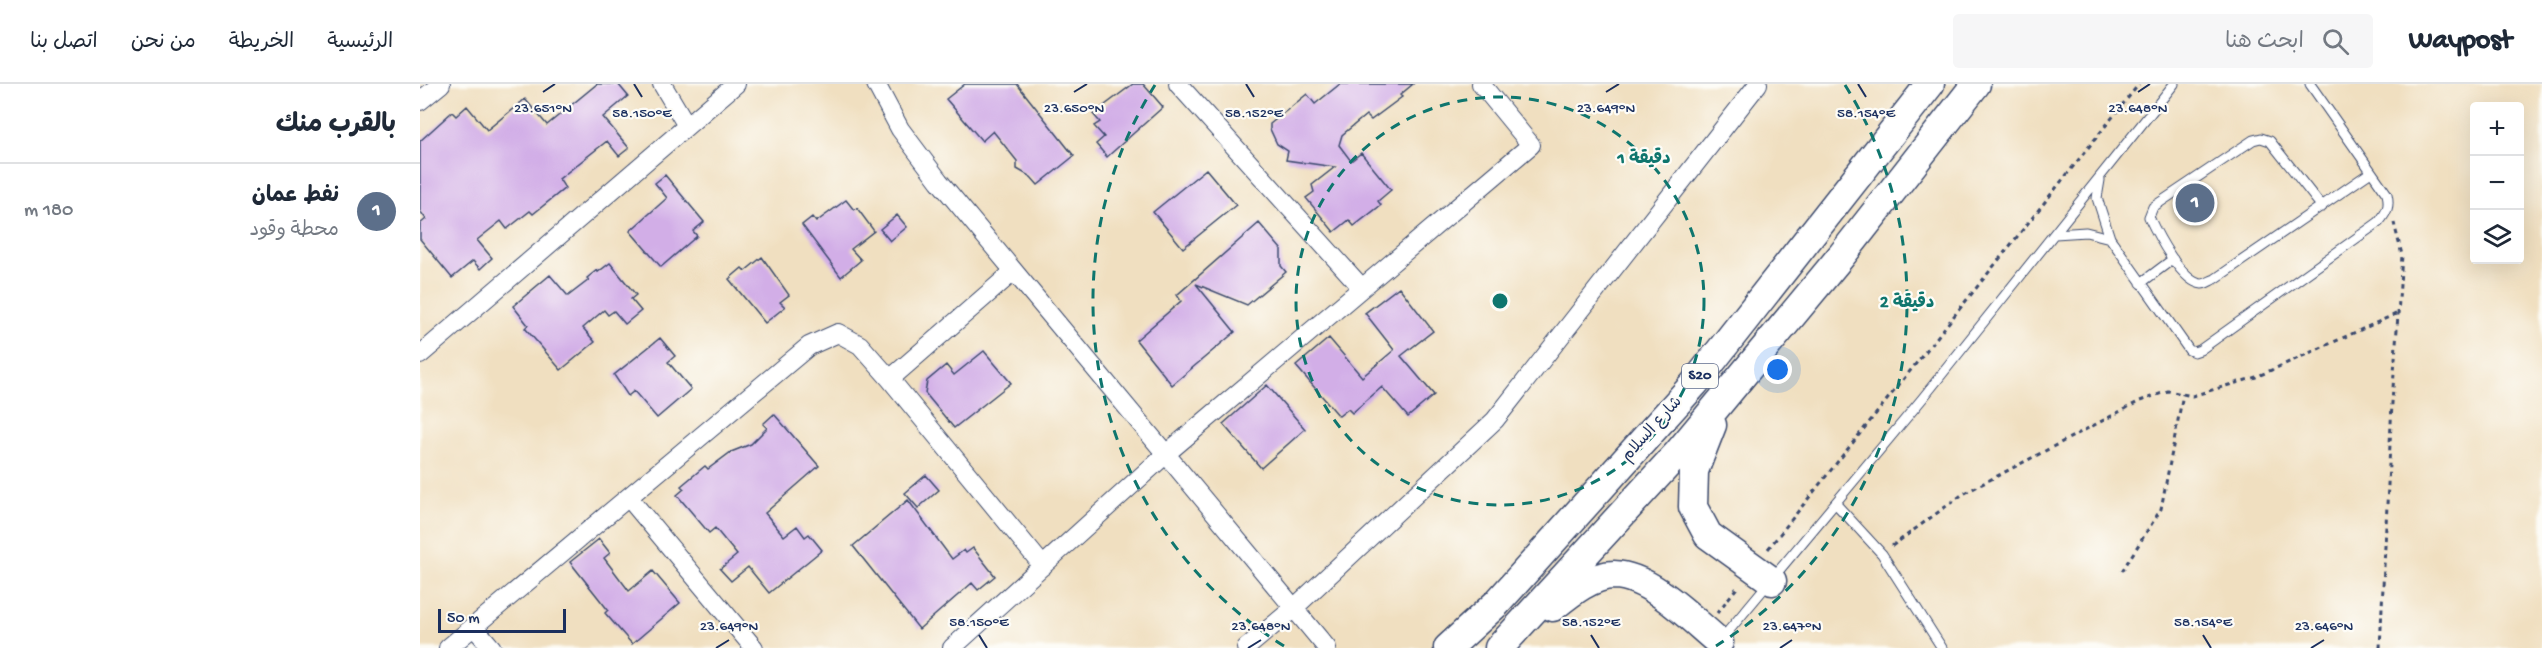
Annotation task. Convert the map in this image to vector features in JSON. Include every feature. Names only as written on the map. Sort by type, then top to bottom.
[{"type":"main road","name":"شارع السلام","points":[[1448,648],[1497,603],[1694,384],[1929,84]]},
{"type":"main road","name":"شارع السلام","points":[[1502,645],[1678,453],[1842,255],[1976,84]]},
{"type":"main road","points":[[1722,400],[1694,471],[1693,507],[1708,535],[1763,574]]},
{"type":"main road","points":[[1502,645],[1588,583],[1613,575],[1638,581],[1671,602],[1712,640]]},
{"type":"street","points":[[420,101],[441,84]]},
{"type":"street","points":[[662,84],[687,126]]},
{"type":"street","points":[[420,355],[736,84]]},
{"type":"street","points":[[876,84],[916,153],[1327,648]]},
{"type":"street","points":[[1178,84],[1362,288]]},
{"type":"street","points":[[1246,648],[1294,608],[1496,420],[1758,84]]},
{"type":"street","points":[[952,648],[1167,453],[1531,145],[1485,85]]},
{"type":"street","points":[[890,379],[1013,272]]},
{"type":"street","points":[[448,648],[809,346],[838,333],[860,345],[890,379],[1043,566]]},
{"type":"street","points":[[629,498],[754,648]]},
{"type":"street","points":[[474,627],[492,648]]},
{"type":"lane","points":[[1712,640],[1763,574],[1836,504],[2174,84]]},
{"type":"lane","points":[[2101,177],[2097,198],[2110,238],[2189,350],[2194,352],[2379,222],[2386,212],[2389,204],[2387,194],[2310,84]]},
{"type":"lane","points":[[2322,207],[2270,141],[2261,138],[2253,140],[2153,207],[2149,217],[2189,280],[2202,284],[2215,279],[2322,207],[2371,172]]},
{"type":"lane","points":[[2055,234],[2086,232],[2110,238]]},
{"type":"lane","points":[[2141,283],[2174,259]]},
{"type":"lane","points":[[1836,504],[1882,554],[1942,648]]},
{"type":"path","points":[[1712,640],[2139,84]]},
{"type":"path","points":[[2380,648],[2403,255],[2389,204]]},
{"type":"path","points":[[1882,554],[1964,494],[2140,401],[2168,391],[2192,396],[2256,377],[2398,313]]},
{"type":"path","points":[[2122,571],[2161,509],[2183,394]]},
{"type":"building","points":[[597,84],[618,84],[628,96],[603,117],[629,148],[619,156],[607,141],[559,179],[565,188],[533,214],[530,211],[507,229],[501,221],[477,240],[492,258],[480,269],[473,261],[452,278],[420,239],[420,224],[426,219],[420,211],[420,141],[452,112],[456,116],[467,106],[487,130],[525,99],[547,125]]},
{"type":"building","points":[[965,84],[1017,84],[1074,156],[1038,185],[1031,177],[1017,169],[1017,161],[993,131],[982,141],[946,99]]},
{"type":"building","points":[[1133,84],[1143,84],[1163,107],[1107,157],[1096,144],[1104,137],[1094,126],[1100,122],[1093,114]]},
{"type":"building","points":[[1340,84],[1413,84],[1400,95],[1402,97],[1371,120],[1366,115],[1342,135],[1339,145],[1351,161],[1361,153],[1391,190],[1378,201],[1381,205],[1354,226],[1349,220],[1334,232],[1306,198],[1314,192],[1312,185],[1335,167],[1286,160],[1288,151],[1277,144],[1270,124],[1307,94],[1315,104]]},
{"type":"building","points":[[1206,169],[1236,205],[1183,248],[1153,212]]},
{"type":"building","points":[[665,175],[704,222],[693,231],[697,236],[661,267],[630,231],[667,198],[655,183]]},
{"type":"building","points":[[846,200],[854,210],[857,208],[874,231],[851,249],[861,260],[841,277],[802,225],[812,217],[816,222]]},
{"type":"building","points":[[897,215],[907,227],[890,241],[880,229]]},
{"type":"building","points":[[1259,223],[1281,249],[1281,266],[1286,272],[1247,305],[1196,284],[1235,332],[1172,385],[1136,340],[1181,301],[1177,295]]},
{"type":"building","points":[[762,257],[789,295],[780,302],[785,307],[765,323],[729,279],[742,268],[745,271]]},
{"type":"building","points":[[610,263],[636,295],[631,299],[641,311],[625,324],[614,311],[608,315],[604,310],[583,328],[595,342],[561,370],[525,328],[528,325],[513,306],[550,275],[568,296],[589,280],[587,278],[597,270],[598,272]]},
{"type":"building","points":[[1399,287],[1433,331],[1401,356],[1434,395],[1408,417],[1382,387],[1352,413],[1348,409],[1339,416],[1296,366],[1329,338],[1362,377],[1394,350],[1365,313]]},
{"type":"building","points":[[660,338],[675,356],[668,362],[691,389],[657,418],[634,391],[628,396],[614,375]]},
{"type":"building","points":[[984,351],[1011,383],[954,428],[925,393],[927,381],[946,365],[954,375]]},
{"type":"building","points":[[1267,385],[1305,429],[1261,468],[1223,424]]},
{"type":"building","points":[[774,414],[819,466],[765,513],[784,536],[797,526],[805,537],[809,534],[822,550],[769,593],[748,567],[731,581],[720,569],[737,555],[715,528],[709,533],[677,495],[684,489],[681,486],[705,466],[708,469],[731,452],[751,444],[767,428],[763,424]]},
{"type":"building","points":[[926,475],[939,490],[918,508],[905,493]]},
{"type":"building","points":[[908,500],[952,559],[964,550],[966,553],[973,548],[995,576],[978,590],[972,583],[919,629],[853,546]]},
{"type":"building","points":[[599,539],[610,553],[604,558],[629,591],[653,571],[680,603],[632,644],[605,613],[608,610],[570,562]]},
{"type":"place","name":"نفط عمان","points":[[2195,203]]}]
